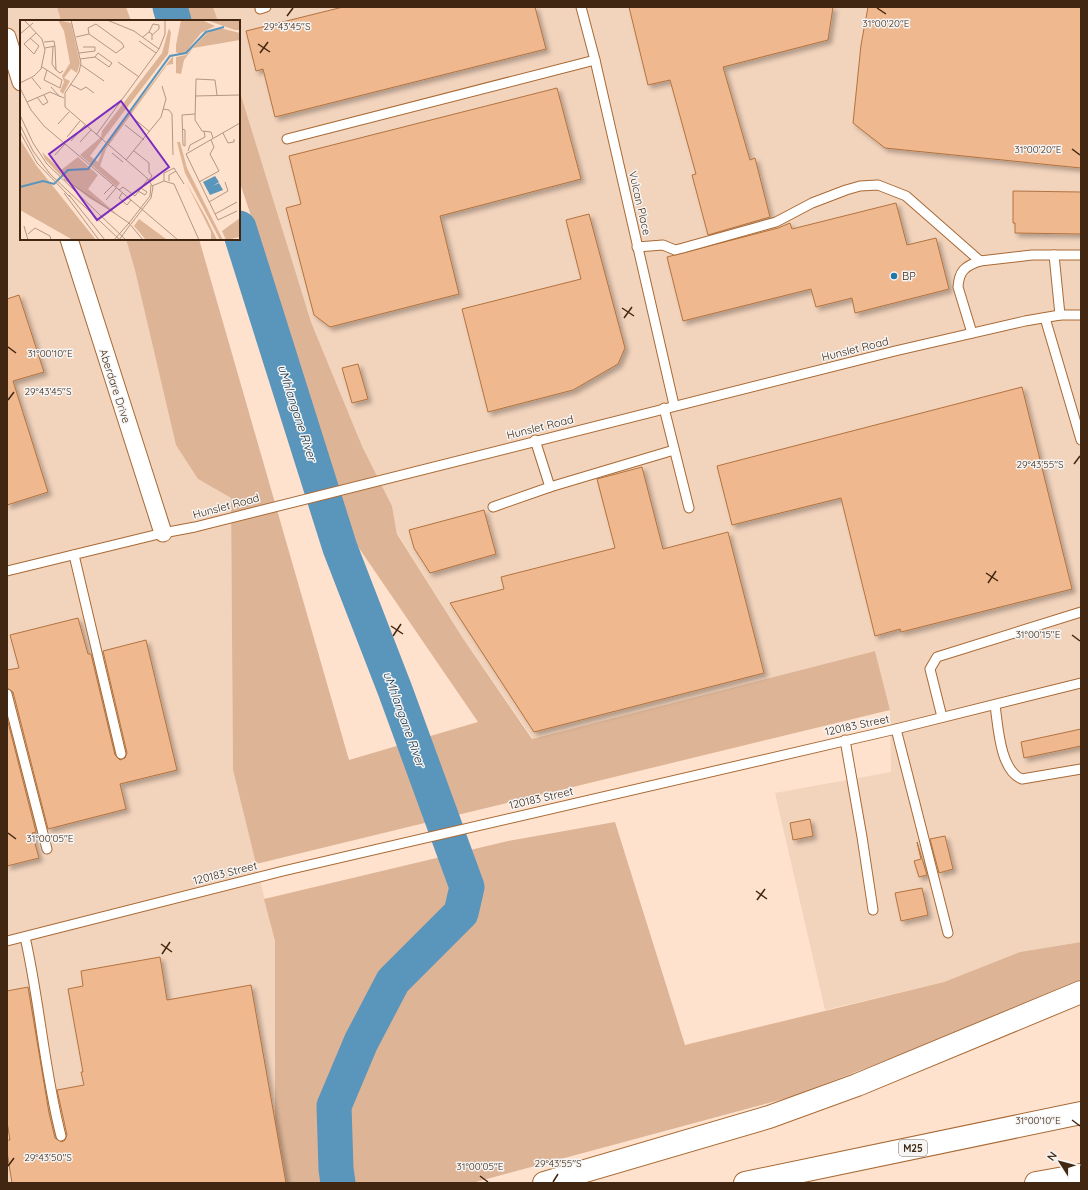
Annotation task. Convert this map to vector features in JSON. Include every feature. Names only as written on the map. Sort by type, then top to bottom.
[{"type":"main road","points":[[544,1183],[769,1117],[857,1084],[1081,992]]},
{"type":"main road","name":"M25","points":[[745,1183],[1081,1113]]},
{"type":"main road","points":[[1036,1183],[1081,1175]]},
{"type":"street","points":[[7,37],[20,79]]},
{"type":"street","name":"Aberdare Drive","points":[[69,240],[163,533]]},
{"type":"lane","name":"Vulcan Place","points":[[580,7],[595,60],[674,405]]},
{"type":"lane","points":[[287,138],[595,60]]},
{"type":"lane","points":[[638,247],[663,245],[676,250],[776,222],[812,203],[853,188],[878,184],[906,196],[980,261]]},
{"type":"lane","points":[[1054,255],[1060,315]]},
{"type":"lane","points":[[972,333],[958,287],[958,280],[963,268],[980,261],[1007,257],[1081,255]]},
{"type":"lane","name":"Hunslet Road","points":[[7,571],[163,533],[195,527],[248,512],[674,405],[972,333],[1060,315],[1081,315]]},
{"type":"lane","points":[[1045,318],[1081,440]]},
{"type":"lane","points":[[664,408],[689,508]]},
{"type":"lane","points":[[535,440],[550,487]]},
{"type":"lane","points":[[493,507],[550,487],[674,450]]},
{"type":"lane","points":[[74,554],[121,754]]},
{"type":"lane","points":[[942,718],[930,669],[937,657],[1081,612]]},
{"type":"lane","name":"120183 Street","points":[[7,941],[282,871],[552,807],[896,729],[1081,683]]},
{"type":"lane","points":[[7,694],[47,848]]},
{"type":"lane","points":[[995,705],[1004,754],[1011,772],[1016,777],[1022,779],[1081,769]]},
{"type":"lane","points":[[896,729],[948,933]]},
{"type":"lane","points":[[845,740],[873,910]]},
{"type":"lane","points":[[25,937],[32,970],[51,1099],[61,1136]]},
{"type":"shaded area","points":[[7,7],[57,7],[61,20],[20,20],[20,240],[126,240],[198,479],[231,498],[233,770],[275,941],[275,1183],[7,1183]]},
{"type":"shaded area","points":[[57,7],[126,7],[131,20],[61,20]]},
{"type":"shaded area","points":[[182,7],[213,7],[218,20],[187,20]]},
{"type":"shaded area","points":[[213,7],[1081,7],[1081,942],[1020,952],[944,982],[825,1010],[775,793],[891,772],[890,710],[875,651],[533,739],[464,640],[397,533],[392,506],[362,446],[311,322],[240,92],[240,20],[218,20]]},
{"type":"shaded area","points":[[240,92],[311,322],[362,446],[392,506],[397,534],[464,640],[532,739],[875,651],[890,710],[256,864],[233,770],[231,498],[198,479],[176,445],[135,270],[126,240],[199,240],[349,760],[478,722],[350,535],[269,270],[240,183]]},
{"type":"shaded area","points":[[615,822],[685,1045],[944,982],[1020,952],[1081,942],[1081,979],[900,1055],[791,1097],[472,1183],[275,1183],[275,941],[264,899],[508,841]]},
{"type":"building","points":[[343,7],[535,7],[546,49],[275,117],[263,69],[256,71],[246,31]]},
{"type":"building","points":[[629,7],[833,7],[828,40],[723,67],[750,160],[755,158],[770,217],[708,235],[692,175],[696,174],[670,80],[648,85]]},
{"type":"building","points":[[868,7],[1081,7],[1081,168],[885,148],[853,123],[861,45]]},
{"type":"building","points":[[557,88],[581,179],[440,216],[459,294],[330,327],[314,315],[286,208],[301,204],[289,156]]},
{"type":"building","points":[[1013,191],[1081,192],[1081,234],[1015,233],[1015,223],[1013,223]]},
{"type":"building","points":[[896,203],[907,245],[936,238],[949,289],[855,313],[852,298],[816,307],[811,289],[683,321],[667,257],[778,228],[790,223],[792,229]]},
{"type":"building","points":[[589,214],[625,348],[618,364],[573,390],[488,412],[462,309],[581,279],[566,220]]},
{"type":"building","points":[[19,295],[44,372],[13,381],[48,492],[7,505],[7,299]]},
{"type":"building","points":[[358,364],[368,399],[352,403],[342,368]]},
{"type":"building","points":[[1022,387],[1072,589],[901,632],[900,629],[875,636],[841,498],[732,525],[717,466]]},
{"type":"building","points":[[642,467],[663,549],[728,532],[764,673],[534,732],[450,603],[504,589],[501,577],[615,548],[597,479]]},
{"type":"building","points":[[484,510],[496,554],[430,573],[414,548],[409,530]]},
{"type":"building","points":[[78,618],[88,654],[91,654],[115,755],[120,760],[125,758],[127,753],[103,651],[146,640],[177,770],[120,784],[126,809],[48,829],[13,692],[7,688],[7,670],[19,668],[10,635]]},
{"type":"building","points":[[7,718],[36,832],[32,833],[39,858],[7,866]]},
{"type":"building","points":[[1081,729],[1081,746],[1024,758],[1021,742]]},
{"type":"building","points":[[810,819],[813,836],[793,840],[790,823]]},
{"type":"building","points":[[945,836],[953,869],[939,873],[930,839]]},
{"type":"building","points":[[917,842],[927,875],[919,877],[914,861],[921,859]]},
{"type":"building","points":[[922,888],[928,915],[901,921],[895,893]]},
{"type":"building","points":[[160,957],[167,1000],[251,985],[286,1183],[12,1183],[7,1152],[7,1140],[10,1140],[7,1122],[7,991],[28,987],[49,1113],[55,1138],[62,1142],[65,1140],[67,1135],[57,1090],[84,1085],[68,989],[83,986],[81,971]]},
{"type":"waterway","name":"uMhlangane River","points":[[170,7],[174,20]]},
{"type":"waterway","name":"uMhlangane River","points":[[240,231],[340,548],[395,690],[467,887],[461,913],[393,981],[361,1042],[334,1106],[336,1169],[338,1183]]},
{"type":"place","name":"BP","points":[[894,276]]}]
